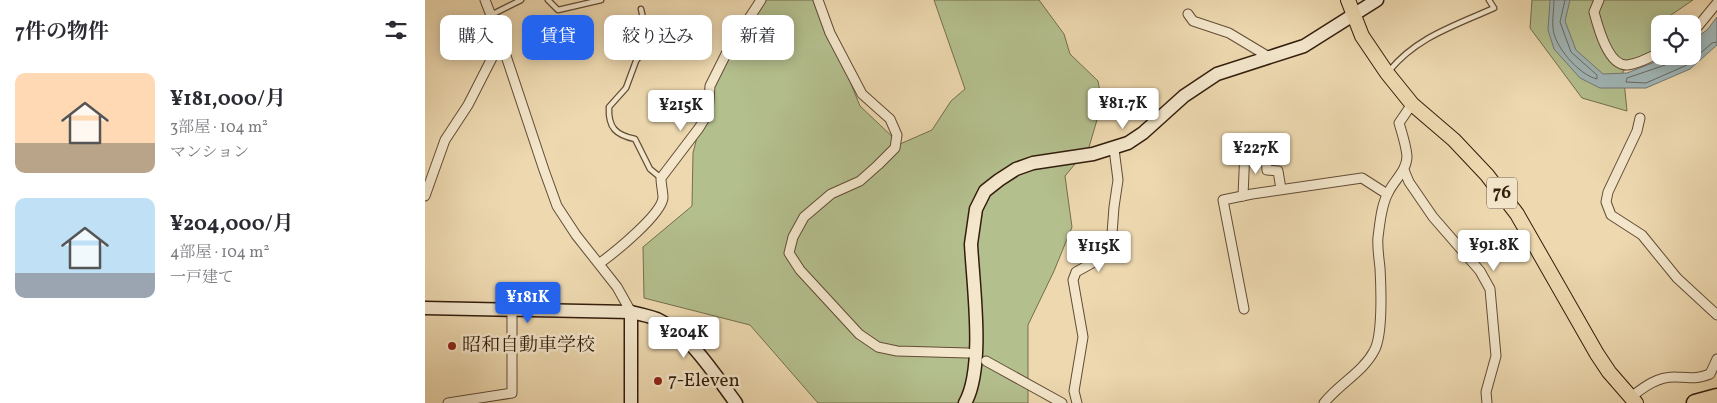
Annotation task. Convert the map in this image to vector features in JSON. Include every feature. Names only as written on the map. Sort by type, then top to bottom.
[{"type":"highway","points":[[1695,403],[1717,396]]},
{"type":"main road","name":"76","points":[[1348,0],[1362,36],[1387,73],[1412,104],[1454,140],[1487,175],[1517,214],[1597,354],[1609,372],[1633,400]]},
{"type":"street","points":[[485,0],[491,15]]},
{"type":"street","points":[[600,263],[627,242],[652,216],[663,200],[661,178],[708,113],[710,86],[727,52],[761,0]]},
{"type":"street","points":[[818,0],[830,33],[862,94],[890,119],[897,135],[895,148],[878,165],[860,181],[831,194],[804,218],[793,237],[789,253],[800,270],[859,334],[878,347],[897,351],[968,353]]},
{"type":"street","points":[[965,403],[975,375],[977,346],[971,244],[972,228],[976,209],[985,192],[1016,169],[1033,163],[1093,154],[1114,149],[1128,143],[1143,133],[1184,96],[1217,74],[1304,46],[1377,0]]},
{"type":"street","points":[[1599,0],[1594,12],[1611,56],[1618,63],[1627,65],[1651,56]]},
{"type":"street","points":[[1701,23],[1717,3]]},
{"type":"street","points":[[1188,14],[1193,21],[1229,33],[1269,57]]},
{"type":"street","points":[[425,196],[445,140],[468,105],[491,60]]},
{"type":"street","points":[[507,60],[543,170],[557,206],[600,263],[631,312],[631,403]]},
{"type":"street","points":[[1324,403],[1363,366],[1375,350],[1379,336],[1380,270],[1378,240],[1381,214],[1387,194],[1404,170],[1407,157],[1399,123],[1412,104]]},
{"type":"street","points":[[1640,118],[1637,131],[1608,192],[1606,202],[1611,216],[1642,235],[1677,278],[1717,315]]},
{"type":"street","points":[[1243,196],[1245,149],[1265,148],[1267,170],[1278,171],[1281,190]]},
{"type":"street","points":[[1077,403],[1074,391],[1083,337],[1073,280],[1076,272],[1103,257],[1111,247],[1118,180],[1114,149]]},
{"type":"street","points":[[1404,170],[1409,182],[1433,218],[1480,271],[1490,289],[1496,356],[1486,392],[1487,403]]},
{"type":"street","points":[[1244,309],[1223,200],[1363,178],[1387,194]]},
{"type":"street","points":[[425,308],[631,312],[657,319],[689,342],[736,403]]},
{"type":"street","points":[[448,403],[512,393],[512,310]]},
{"type":"street","points":[[1633,400],[1653,381],[1675,376],[1698,379],[1710,374],[1717,359]]},
{"type":"street","points":[[986,361],[1062,403]]},
{"type":"lane","points":[[491,15],[521,0]]},
{"type":"lane","points":[[549,0],[558,10],[601,0]]},
{"type":"lane","points":[[1387,73],[1400,57],[1422,40],[1494,8],[1489,0]]},
{"type":"lane","points":[[641,9],[648,41],[636,61],[626,88],[609,107],[609,113],[614,131],[621,136],[635,139],[650,169],[661,178]]},
{"type":"green space","points":[[757,0],[819,0],[827,25],[860,106],[900,144],[932,130],[951,101],[965,89],[934,0],[1039,0],[1064,34],[1070,54],[1098,81],[1102,103],[1089,147],[1065,176],[1072,227],[1054,271],[1028,325],[1028,403],[818,403],[750,325],[644,298],[643,247],[692,206],[693,153],[710,86],[724,60],[794,60],[794,15],[749,15]]},
{"type":"green space","points":[[1532,0],[1693,0],[1671,15],[1651,15],[1651,55],[1623,71],[1627,111],[1582,98],[1530,28]]},
{"type":"water","points":[[1550,0],[1570,0],[1565,21],[1576,50],[1603,74],[1627,73],[1651,64],[1694,65],[1690,69],[1646,88],[1600,88],[1580,78],[1554,49],[1548,30]]},
{"type":"water","points":[[1717,17],[1717,45],[1701,59],[1701,34]]},
{"type":"place","name":"昭和自動車学校","points":[[452,346]]},
{"type":"place","name":"7-Eleven","points":[[658,381]]}]
